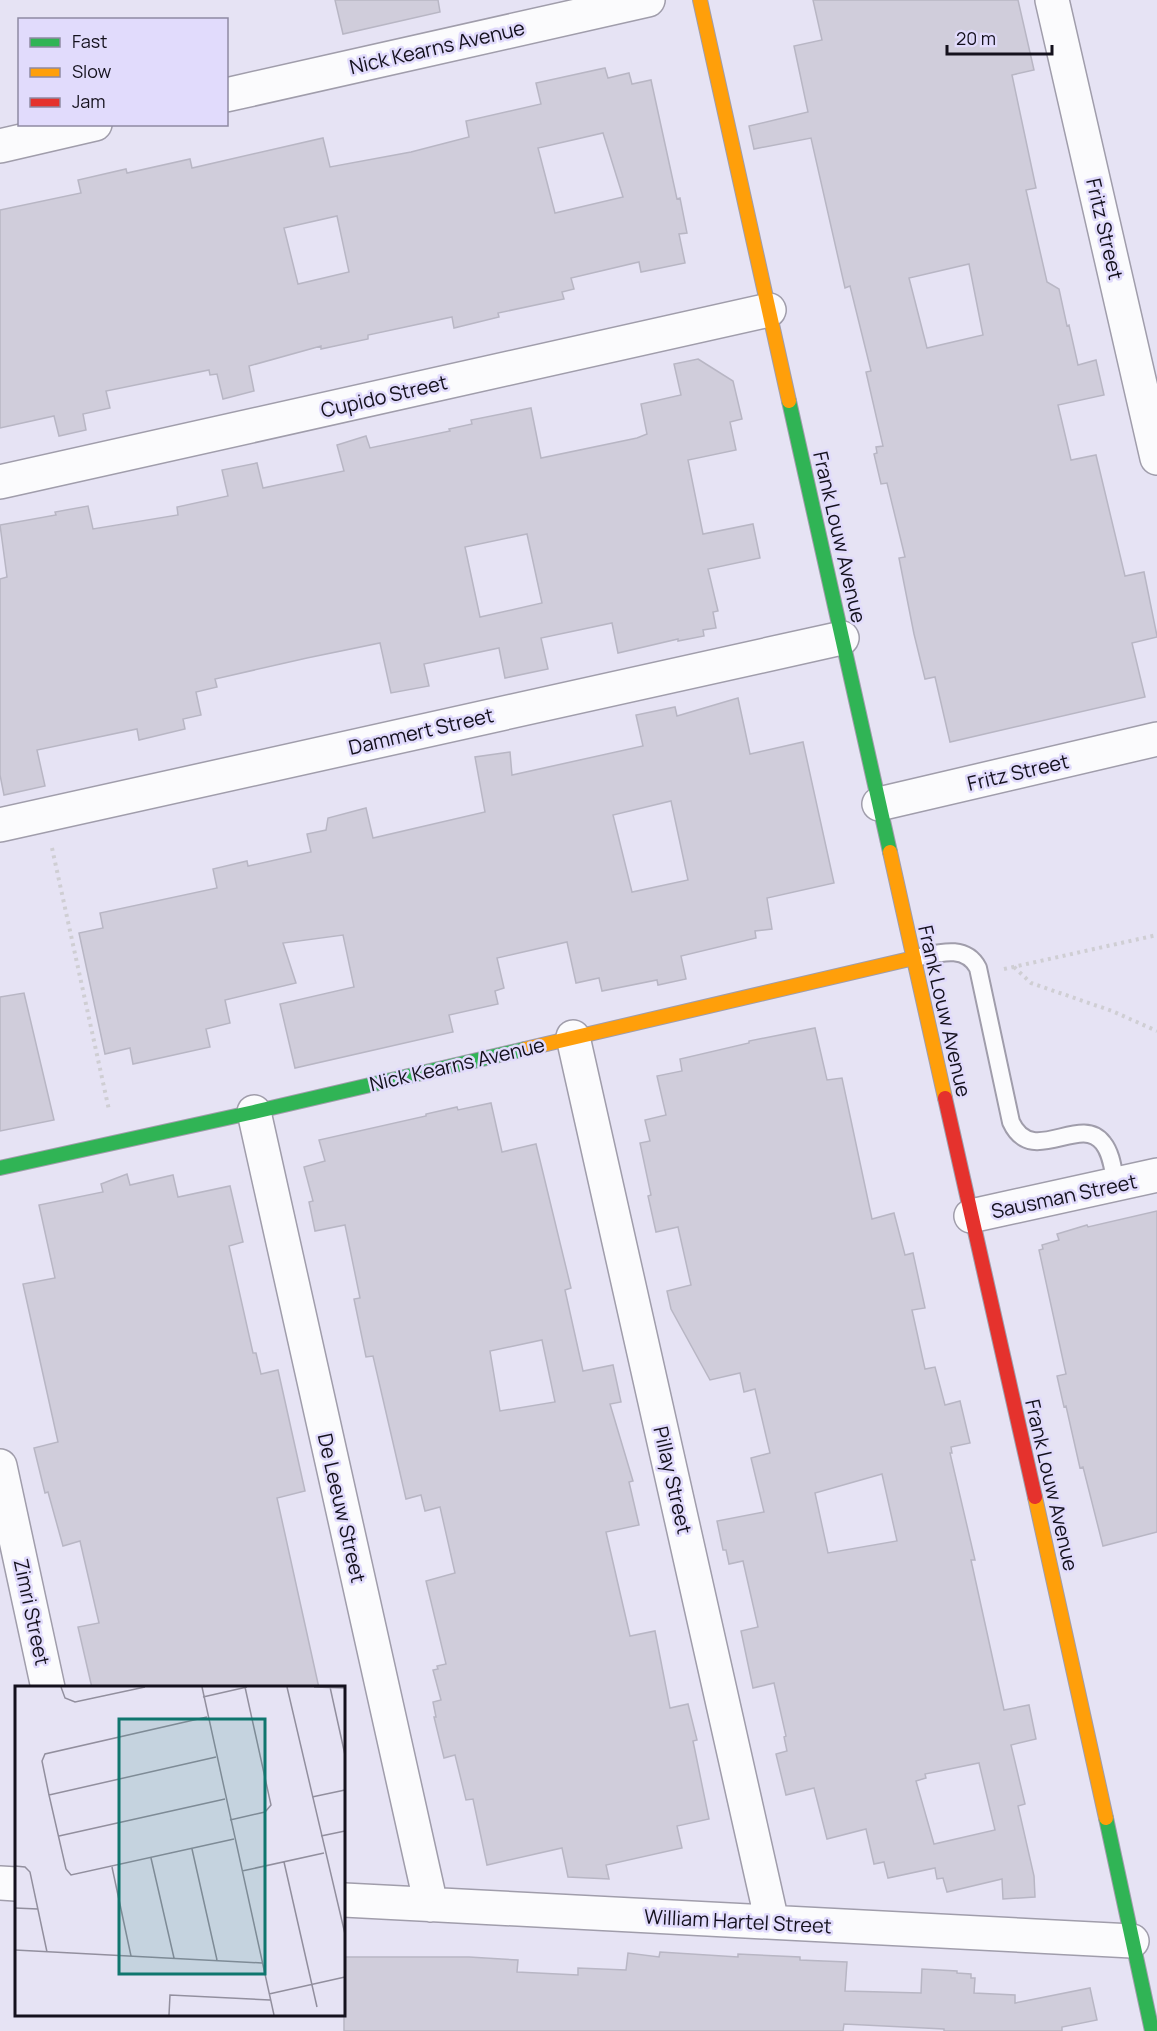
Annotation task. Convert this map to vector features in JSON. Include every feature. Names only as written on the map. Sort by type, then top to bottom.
[{"type":"street","name":"Nick Kearns Avenue","points":[[228,95],[648,0]]},
{"type":"street","name":"Frank Louw Avenue","points":[[700,0],[1067,1640],[1152,2031]]},
{"type":"street","name":"Fritz Street","points":[[1052,0],[1157,458]]},
{"type":"street","points":[[0,146],[86,126]]},
{"type":"street","name":"Cupido Street","points":[[0,482],[769,310]]},
{"type":"street","name":"Dammert Street","points":[[0,825],[842,638]]},
{"type":"street","name":"Fritz Street","points":[[879,804],[1157,739]]},
{"type":"street","name":"Nick Kearns Avenue","points":[[0,1168],[254,1112],[914,958]]},
{"type":"street","name":"Pillay Street","points":[[573,1037],[772,1922]]},
{"type":"street","name":"De Leeuw Street","points":[[254,1112],[430,1905]]},
{"type":"street","name":"Sausman Street","points":[[971,1216],[1157,1175]]},
{"type":"street","name":"Zimri Street","points":[[0,1466],[48,1686]]},
{"type":"street","points":[[0,1883],[15,1884]]},
{"type":"street","name":"William Hartel Street","points":[[345,1900],[1132,1941]]},
{"type":"lane","points":[[914,958],[944,952],[966,954],[974,959],[980,974],[1014,1129],[1028,1141],[1037,1142],[1074,1135],[1091,1136],[1098,1139],[1109,1153],[1116,1184]]},
{"type":"path","points":[[45,815],[116,1142]]},
{"type":"path","points":[[980,974],[1157,935]]},
{"type":"path","points":[[1014,967],[1032,983],[1112,1011],[1157,1031]]},
{"type":"building","points":[[335,0],[438,0],[440,12],[343,34]]},
{"type":"building","points":[[813,0],[1018,0],[1034,70],[1012,75],[1036,188],[1026,190],[1047,282],[1059,289],[1078,365],[1096,360],[1104,395],[1058,405],[1071,460],[1096,455],[1125,576],[1144,572],[1157,637],[1132,643],[1145,697],[950,742],[935,677],[925,679],[914,634],[899,558],[905,557],[887,483],[881,484],[874,454],[877,453],[876,447],[883,446],[866,372],[871,371],[850,286],[845,288],[811,138],[754,149],[749,126],[808,112],[794,46],[822,40]],"holes":[[[969,264],[983,335],[927,348],[909,278]]]},
{"type":"building","points":[[605,68],[608,78],[629,73],[632,84],[651,80],[677,199],[680,198],[687,233],[679,234],[685,263],[641,272],[639,262],[571,278],[574,289],[562,292],[564,299],[498,313],[499,317],[454,328],[452,317],[368,335],[368,339],[321,349],[321,346],[249,366],[254,391],[223,399],[217,374],[210,375],[209,370],[106,391],[110,408],[83,414],[86,430],[59,436],[54,416],[0,428],[0,210],[81,193],[78,180],[126,169],[127,173],[190,159],[192,168],[323,138],[330,167],[411,152],[469,137],[466,121],[541,104],[536,83]],"holes":[[[603,133],[623,197],[555,213],[538,148]],[[337,216],[349,272],[298,284],[284,228]]]},
{"type":"building","points":[[698,359],[733,381],[742,419],[730,422],[736,450],[688,460],[703,534],[753,524],[760,558],[708,569],[718,611],[713,612],[716,628],[703,630],[704,636],[678,641],[678,639],[618,653],[612,623],[541,638],[548,669],[505,678],[499,648],[424,664],[429,686],[391,693],[380,643],[307,658],[215,679],[217,687],[196,692],[201,715],[183,719],[185,729],[139,740],[137,729],[37,750],[45,786],[4,795],[0,775],[0,579],[7,577],[0,525],[56,515],[55,512],[88,506],[93,529],[178,515],[177,507],[228,496],[222,470],[257,463],[263,488],[344,471],[337,445],[366,436],[370,448],[450,431],[449,429],[472,424],[471,420],[531,408],[541,458],[637,438],[647,434],[641,404],[681,395],[674,364]],"holes":[[[527,534],[542,603],[480,617],[465,547]]]},
{"type":"building","points":[[738,698],[750,754],[803,742],[834,883],[767,898],[772,929],[755,931],[756,938],[681,956],[686,979],[658,985],[657,980],[602,991],[599,978],[576,983],[567,942],[497,958],[504,988],[495,991],[498,1004],[449,1015],[453,1032],[295,1068],[280,1004],[354,987],[343,935],[283,943],[296,983],[225,1000],[230,1023],[206,1029],[210,1047],[133,1064],[130,1048],[105,1054],[79,933],[103,928],[100,913],[217,888],[213,869],[247,861],[248,866],[311,852],[307,834],[326,830],[328,818],[366,808],[373,838],[485,812],[475,757],[510,752],[512,775],[643,746],[636,715],[675,707],[677,716]],"holes":[[[671,801],[688,880],[632,892],[613,815]]]},
{"type":"building","points":[[24,993],[54,1120],[0,1131],[0,997]]},
{"type":"building","points":[[815,1028],[827,1080],[842,1078],[872,1219],[894,1213],[905,1255],[913,1253],[925,1308],[912,1310],[925,1369],[935,1367],[945,1405],[960,1401],[970,1443],[951,1447],[952,1453],[950,1453],[975,1560],[971,1560],[1004,1710],[1029,1705],[1036,1739],[1011,1745],[1025,1804],[1018,1806],[1034,1876],[1035,1897],[1003,1899],[1002,1879],[947,1892],[943,1878],[937,1879],[935,1868],[888,1878],[884,1862],[874,1864],[866,1829],[827,1839],[814,1788],[786,1795],[776,1754],[787,1751],[784,1737],[786,1736],[774,1683],[753,1688],[741,1631],[758,1627],[743,1561],[729,1564],[726,1550],[723,1550],[717,1521],[764,1512],[751,1458],[770,1453],[755,1389],[744,1392],[740,1373],[710,1380],[671,1309],[667,1291],[691,1285],[678,1227],[656,1232],[640,1143],[650,1141],[645,1120],[666,1115],[657,1076],[682,1071],[680,1059],[749,1043],[749,1041]],"holes":[[[882,1474],[897,1541],[828,1553],[815,1493]],[[979,1763],[995,1830],[934,1844],[916,1781],[926,1778],[925,1774]]]},
{"type":"building","points":[[491,1103],[502,1152],[536,1144],[571,1288],[565,1290],[583,1371],[613,1365],[621,1402],[610,1404],[633,1481],[629,1482],[639,1525],[606,1532],[630,1636],[655,1631],[670,1708],[688,1704],[697,1740],[693,1741],[709,1819],[677,1826],[682,1848],[606,1865],[609,1879],[568,1877],[562,1848],[487,1865],[473,1799],[466,1800],[455,1755],[444,1758],[434,1717],[436,1717],[433,1702],[441,1700],[433,1670],[438,1669],[437,1666],[446,1664],[426,1581],[455,1573],[440,1507],[425,1511],[421,1495],[406,1499],[373,1356],[366,1357],[354,1299],[360,1298],[345,1225],[315,1231],[309,1202],[313,1201],[304,1167],[325,1161],[319,1140],[457,1107],[458,1110]],"holes":[[[542,1340],[555,1402],[500,1411],[490,1351]]]},
{"type":"building","points":[[127,1174],[130,1185],[173,1175],[178,1197],[230,1186],[243,1242],[229,1246],[253,1353],[256,1353],[261,1374],[278,1370],[305,1491],[277,1498],[319,1686],[92,1686],[78,1627],[99,1623],[80,1541],[63,1546],[48,1492],[45,1493],[34,1448],[58,1442],[23,1284],[55,1278],[39,1205],[103,1192],[101,1184]]},
{"type":"building","points":[[1157,1211],[1157,1532],[1103,1546],[1083,1467],[1080,1468],[1057,1376],[1066,1374],[1039,1250],[1043,1249],[1042,1245],[1059,1240],[1057,1234],[1087,1225],[1088,1227]]},
{"type":"building","points":[[660,1952],[738,1957],[738,1954],[847,1962],[845,1991],[921,1993],[922,1969],[971,1974],[971,1978],[975,1978],[974,1993],[1015,1995],[1015,2003],[1090,1988],[1097,2020],[1062,2027],[1062,2031],[944,2031],[944,2029],[844,2024],[843,2031],[344,2031],[345,1957],[469,1957],[518,1960],[517,1972],[578,1975],[578,1968],[626,1970],[628,1953],[659,1957]]},
{"type":"traffic: fast","points":[[789,401],[890,852]]},
{"type":"traffic: fast","points":[[0,1168],[525,1049]]},
{"type":"traffic: fast","points":[[1106,1818],[1152,2031]]},
{"type":"traffic: slow","points":[[700,0],[789,401]]},
{"type":"traffic: slow","points":[[890,852],[945,1098]]},
{"type":"traffic: slow","points":[[525,1049],[914,958]]},
{"type":"traffic: slow","points":[[1035,1497],[1106,1818]]},
{"type":"traffic: jam","points":[[945,1098],[1035,1497]]}]
